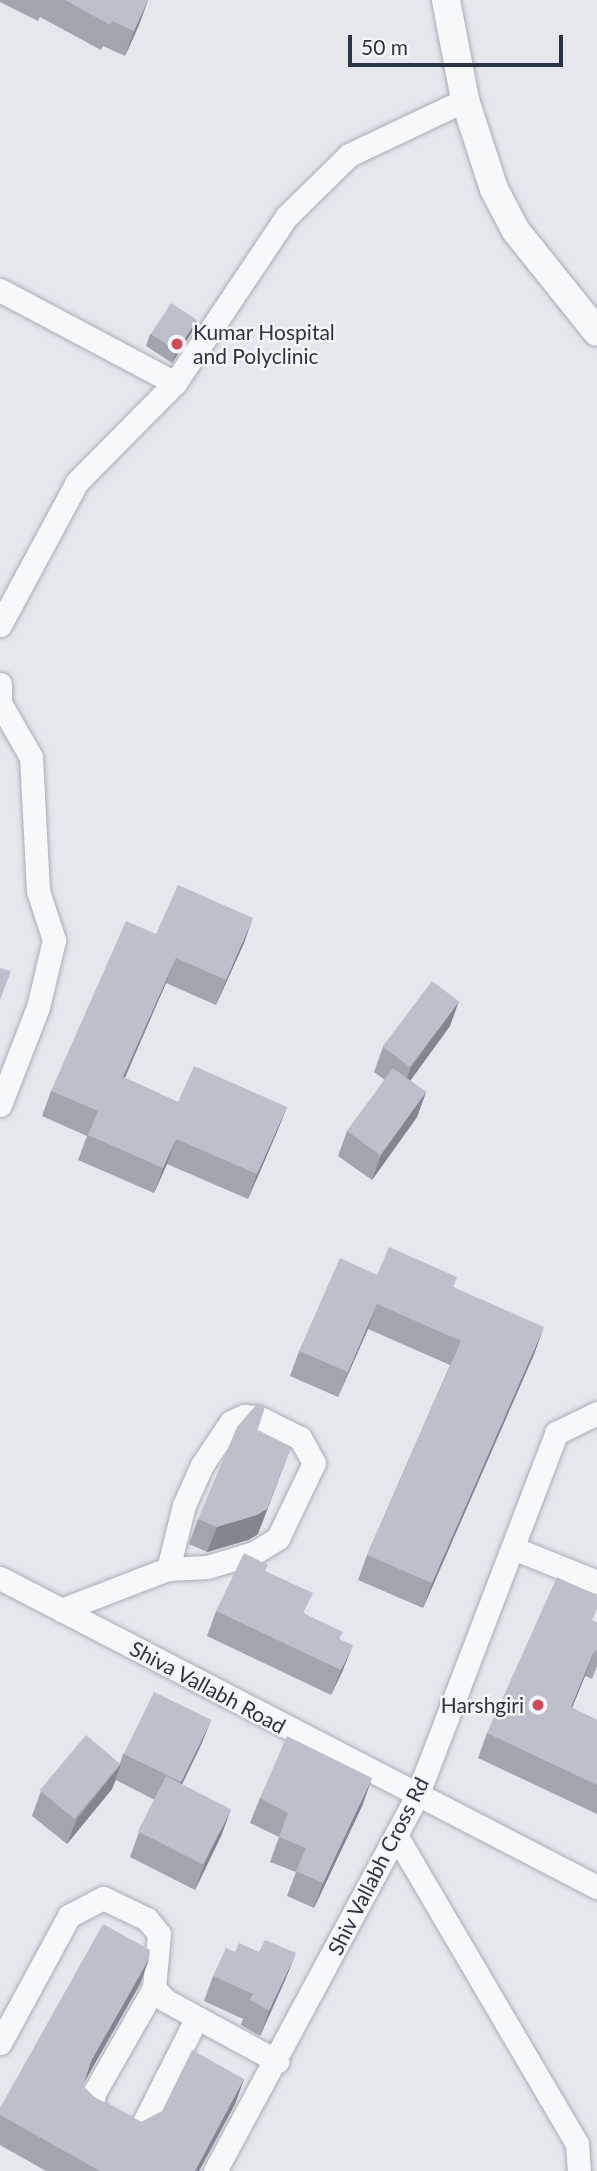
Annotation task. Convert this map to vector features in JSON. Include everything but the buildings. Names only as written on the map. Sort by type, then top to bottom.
[{"type":"street","points":[[446,0],[466,100],[494,189],[516,232],[552,271],[597,332]]},
{"type":"street","points":[[0,625],[77,482],[175,383],[287,216],[349,156],[466,100]]},
{"type":"street","points":[[0,290],[175,383]]},
{"type":"street","points":[[0,684],[0,703],[31,757],[38,891],[54,940],[38,1007],[0,1105]]},
{"type":"street","name":"Shiv Vallabh Cross Rd","points":[[215,2171],[277,2061],[417,1796],[556,1433],[597,1413]]},
{"type":"street","points":[[61,1610],[168,1569],[207,1567],[254,1553],[278,1538],[314,1463],[300,1438],[258,1416],[244,1416],[231,1422],[208,1455],[184,1505],[168,1569]]},
{"type":"street","points":[[513,1548],[597,1582]]},
{"type":"street","name":"Shiva Vallabh Road","points":[[0,1578],[597,1887]]},
{"type":"street","points":[[397,1837],[577,2144],[579,2171]]},
{"type":"street","points":[[0,2043],[69,1916],[103,1898],[147,1919],[159,1934],[154,1988],[94,2093],[92,2110],[132,2133],[140,2130],[196,2019]]},
{"type":"street","points":[[154,1988],[196,2019],[277,2061]]},
{"type":"place","name":"Kumar Hospital and Polyclinic","points":[[177,344]]},
{"type":"place","name":"Harshgiri","points":[[538,1705]]}]
